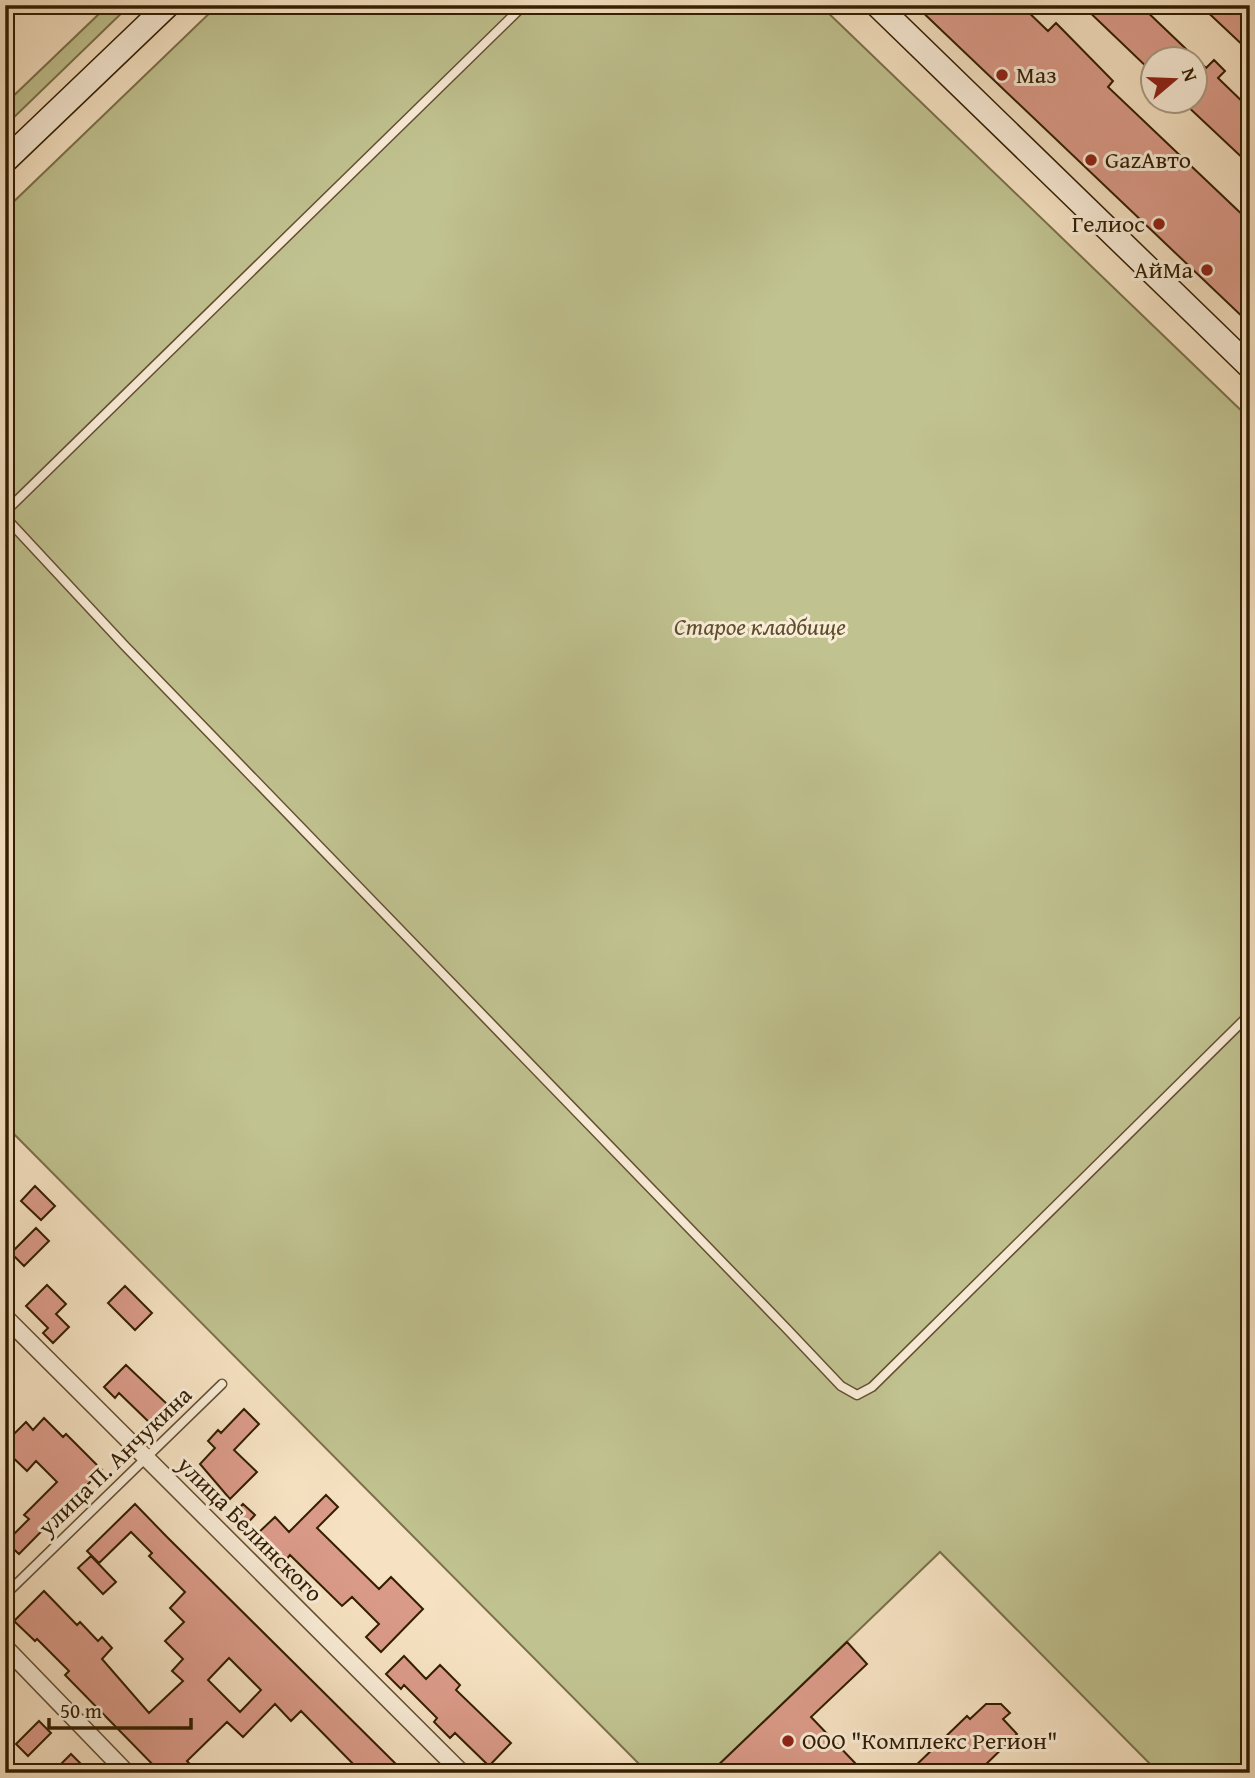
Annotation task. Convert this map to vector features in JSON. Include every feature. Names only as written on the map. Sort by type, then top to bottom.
[{"type":"main road","points":[[5,162],[168,5]]},
{"type":"main road","points":[[877,5],[1250,367]]},
{"type":"street","name":"улица Белинского","points":[[5,1317],[462,1773]]},
{"type":"street","points":[[5,1647],[127,1773]]},
{"type":"lane","points":[[524,5],[5,514],[125,646],[841,1386],[857,1395],[872,1387],[1250,1014]]},
{"type":"lane","name":"улица П. Анчукина","points":[[5,1595],[222,1384]]},
{"type":"green space","points":[[98,5],[130,5],[5,126],[5,104],[102,11]]},
{"type":"green space","name":"Старое кладбище","points":[[218,5],[820,5],[1250,419],[1250,1773],[1159,1773],[940,1552],[710,1773],[648,1773],[5,1125],[5,210]]},
{"type":"building","points":[[915,5],[1021,5],[1048,31],[1056,23],[1113,81],[1108,87],[1250,222],[1250,324]]},
{"type":"building","points":[[1082,5],[1140,5],[1183,46],[1140,46],[1140,61]]},
{"type":"building","points":[[1200,5],[1250,5],[1250,52]]},
{"type":"building","points":[[1214,60],[1225,71],[1218,78],[1250,109],[1250,165],[1198,116],[1210,116],[1210,64]]},
{"type":"building","points":[[35,1186],[55,1206],[41,1220],[21,1201]]},
{"type":"building","points":[[36,1228],[49,1241],[24,1266],[11,1253]]},
{"type":"building","points":[[47,1285],[66,1304],[56,1314],[69,1327],[53,1343],[43,1333],[48,1328],[26,1306]]},
{"type":"building","points":[[125,1286],[152,1313],[135,1330],[108,1303]]},
{"type":"building","points":[[126,1365],[168,1405],[150,1423],[119,1393],[115,1398],[104,1387]]},
{"type":"building","points":[[244,1409],[259,1424],[234,1450],[257,1472],[230,1499],[200,1464],[215,1448],[208,1441],[218,1430],[221,1433]]},
{"type":"building","points":[[44,1418],[63,1437],[66,1434],[102,1470],[19,1554],[6,1542],[29,1519],[24,1515],[57,1482],[36,1461],[27,1471],[5,1450],[5,1426],[14,1434],[26,1422],[33,1430]]},
{"type":"building","points":[[326,1495],[338,1507],[317,1528],[379,1589],[391,1577],[423,1609],[381,1652],[366,1637],[379,1624],[352,1597],[342,1606],[290,1555],[285,1561],[257,1534],[275,1517],[289,1532]]},
{"type":"building","points":[[135,1504],[405,1773],[362,1773],[301,1711],[291,1721],[275,1704],[243,1737],[227,1722],[187,1761],[198,1773],[161,1773],[65,1675],[69,1671],[37,1639],[35,1641],[14,1621],[44,1591],[77,1625],[80,1622],[98,1641],[102,1637],[112,1648],[102,1659],[149,1713],[183,1681],[172,1671],[183,1659],[165,1641],[184,1622],[170,1608],[185,1592],[149,1556],[152,1553],[131,1532],[99,1563],[87,1551]],"holes":[[[229,1658],[261,1690],[240,1712],[208,1680]]]},
{"type":"building","points":[[243,1504],[255,1515],[241,1530],[229,1518]]},
{"type":"building","points":[[91,1556],[116,1582],[103,1594],[78,1568]]},
{"type":"building","points":[[847,1642],[867,1664],[811,1717],[856,1764],[846,1773],[710,1773]]},
{"type":"building","points":[[404,1656],[426,1679],[440,1665],[460,1685],[456,1690],[511,1743],[489,1766],[455,1733],[450,1738],[434,1722],[437,1718],[404,1685],[401,1689],[386,1674]]},
{"type":"building","points":[[986,1704],[1001,1704],[1010,1713],[1003,1719],[1017,1734],[977,1773],[908,1773],[967,1716],[970,1719]]},
{"type":"building","points":[[39,1721],[51,1733],[28,1756],[16,1744]]},
{"type":"building","points":[[71,1754],[90,1773],[52,1773]]},
{"type":"place","name":"Маз","points":[[1002,75]]},
{"type":"place","name":"GazАвто","points":[[1091,160]]},
{"type":"place","name":"Гелиос","points":[[1159,224]]},
{"type":"place","name":"АйМа","points":[[1207,270]]},
{"type":"place","name":"ООО \"Комплекс Регион\"","points":[[788,1741]]}]
